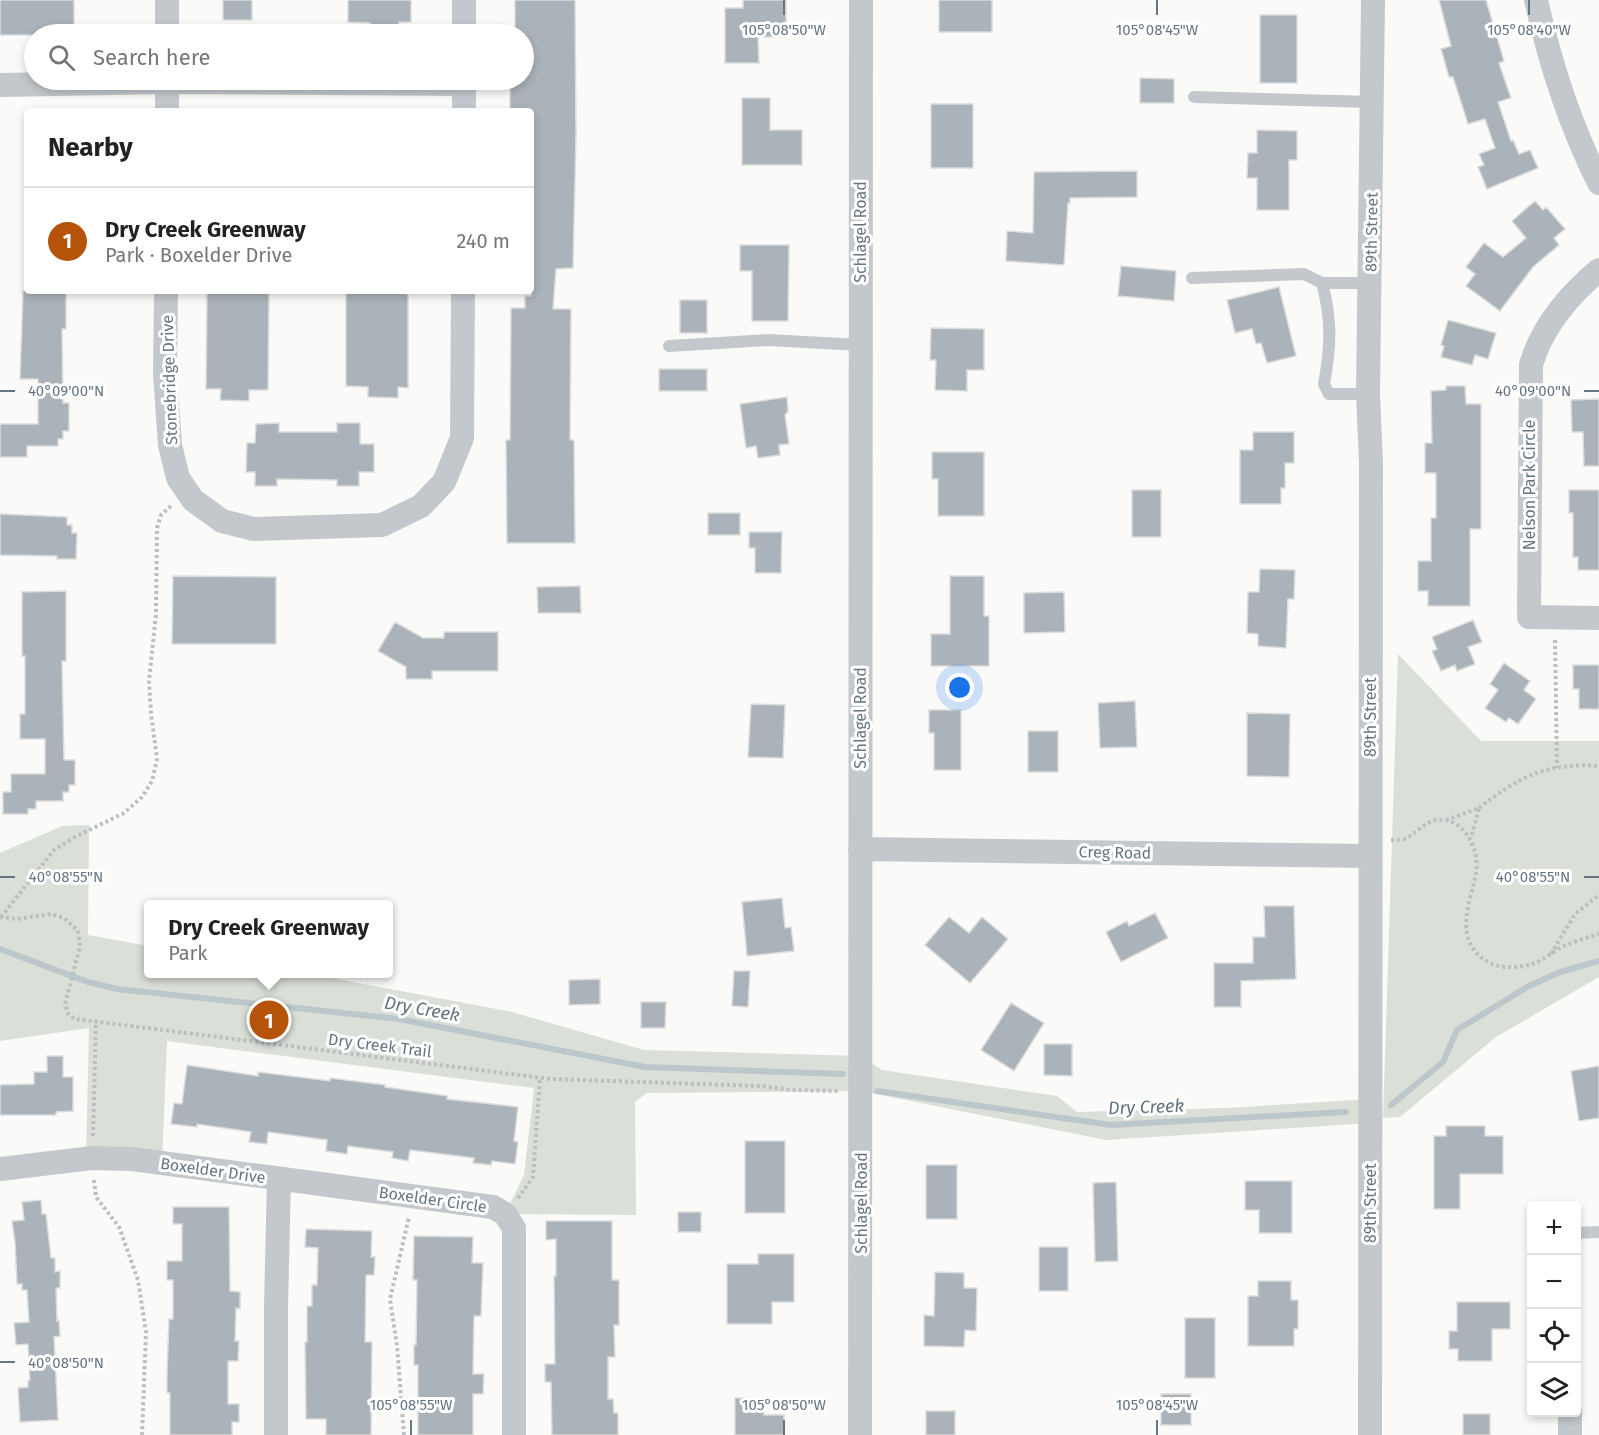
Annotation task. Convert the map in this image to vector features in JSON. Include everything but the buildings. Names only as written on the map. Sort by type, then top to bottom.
[{"type":"street","points":[[167,0],[167,24]]},
{"type":"street","points":[[464,0],[464,24]]},
{"type":"street","name":"Schlagel Road","points":[[860,1435],[861,0]]},
{"type":"street","name":"89th Street","points":[[1370,1435],[1371,463],[1368,394],[1373,0]]},
{"type":"street","points":[[1536,0],[1565,105],[1599,183]]},
{"type":"street","points":[[0,85],[24,84]]},
{"type":"street","points":[[167,90],[167,108]]},
{"type":"street","points":[[464,90],[464,108]]},
{"type":"street","name":"Nelson Park Circle","points":[[1599,270],[1578,288],[1554,318],[1535,352],[1530,373],[1529,617],[1599,618]]},
{"type":"street","name":"Stonebridge Drive","points":[[166,294],[165,374],[170,445],[178,478],[193,500],[222,521],[254,529],[382,525],[421,506],[444,482],[462,438],[463,294]]},
{"type":"street","name":"Creg Road","points":[[860,849],[1370,849]]},
{"type":"street","name":"Boxelder Drive","points":[[0,1170],[92,1158],[162,1162],[279,1179],[276,1435]]},
{"type":"street","name":"Boxelder Circle","points":[[279,1179],[490,1206],[505,1214],[513,1225],[515,1244],[514,1435]]},
{"type":"street","points":[[1570,1417],[1570,1435]]},
{"type":"lane","points":[[1194,97],[1372,102]]},
{"type":"lane","points":[[1192,278],[1304,274],[1322,283],[1370,283]]},
{"type":"lane","points":[[1322,283],[1329,308],[1330,351],[1324,384],[1329,394],[1368,394]]},
{"type":"lane","points":[[669,346],[769,340],[860,345]]},
{"type":"lane","points":[[1581,1233],[1599,1232]]},
{"type":"path","points":[[1,917],[54,850],[124,813],[142,796],[152,781],[158,759],[149,681],[156,614],[157,528],[161,515],[188,492]]},
{"type":"path","points":[[1555,617],[1557,768]]},
{"type":"path","points":[[1370,849],[1403,839],[1429,822],[1446,820],[1479,808],[1519,780],[1540,771],[1599,766]]},
{"type":"path","points":[[1470,838],[1479,808]]},
{"type":"path","points":[[1446,820],[1463,830],[1470,838],[1477,868],[1466,916],[1468,937],[1475,950],[1490,963],[1506,966],[1533,964],[1573,943],[1599,934]]},
{"type":"path","points":[[1551,954],[1575,914],[1599,895]]},
{"type":"path","name":"Dry Creek Trail","points":[[1,917],[17,919],[51,914],[64,918],[79,934],[77,959],[65,1004],[68,1014],[75,1019],[540,1078],[761,1086],[791,1090],[861,1091]]},
{"type":"path","points":[[96,1020],[92,1158],[96,1197],[119,1227],[138,1280],[146,1332],[142,1435]]},
{"type":"path","points":[[505,1214],[533,1177],[540,1078]]},
{"type":"path","points":[[404,1435],[397,1346],[390,1299],[415,1196]]},
{"type":"shaded area","points":[[1398,654],[1481,741],[1599,741],[1599,977],[1496,1037],[1400,1117],[1383,1118]]},
{"type":"shaded area","points":[[89,825],[88,935],[144,945],[144,978],[331,978],[512,1012],[644,1050],[861,1056],[882,1070],[1057,1096],[1077,1112],[1227,1108],[1370,1099],[1370,1123],[1106,1140],[861,1091],[647,1093],[635,1102],[636,1215],[505,1214],[524,1175],[534,1088],[167,1041],[162,1162],[86,1159],[89,1028],[0,1041],[0,853],[62,826]]},
{"type":"waterway","name":"Dry Creek","points":[[0,949],[88,982],[117,989],[399,1019],[645,1067],[843,1074]]},
{"type":"waterway","name":"Dry Creek","points":[[1391,1105],[1443,1062],[1457,1030],[1529,986],[1560,972],[1599,961]]},
{"type":"waterway","name":"Dry Creek","points":[[877,1091],[1111,1125],[1346,1112]]},
{"type":"place","name":"Dry Creek Greenway","points":[[269,1020]]}]
